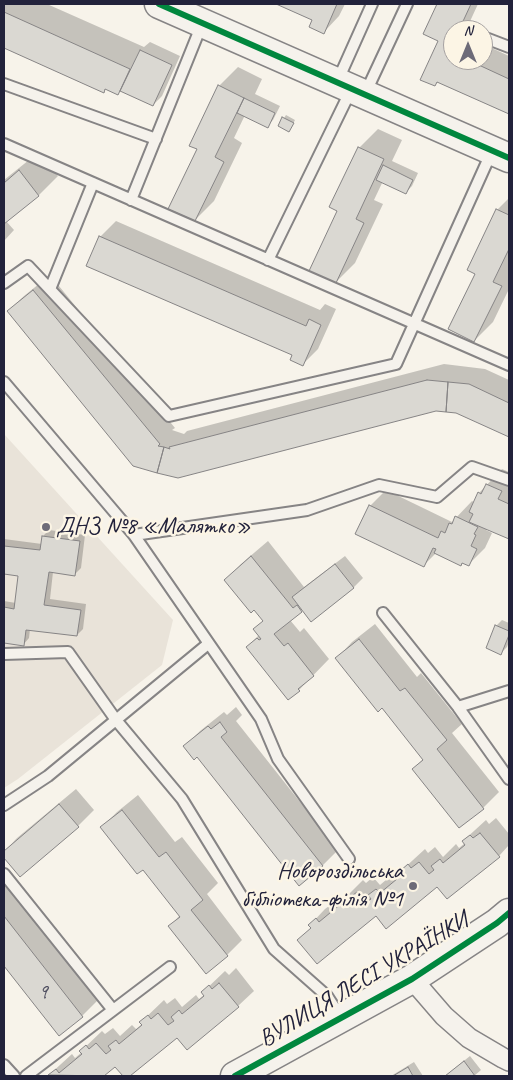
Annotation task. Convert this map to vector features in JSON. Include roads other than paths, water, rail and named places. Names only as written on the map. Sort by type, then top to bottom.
[{"type":"street","points":[[159,4],[501,154]]},
{"type":"street","name":"ВУЛИЦЯ ЛЕСІ УКРАЇНКИ","points":[[236,1076],[412,979],[509,913]]},
{"type":"street","points":[[412,979],[444,1016],[469,1038],[509,1061]]},
{"type":"lane","points":[[351,89],[372,4]]},
{"type":"lane","points":[[268,260],[351,89],[407,4]]},
{"type":"lane","points":[[131,200],[203,24]]},
{"type":"lane","points":[[493,41],[509,47]]},
{"type":"lane","points":[[4,84],[156,139]]},
{"type":"lane","points":[[4,144],[509,365]]},
{"type":"lane","points":[[4,283],[28,266],[169,416],[396,364],[414,323],[501,154]]},
{"type":"lane","points":[[50,289],[93,183]]},
{"type":"lane","points":[[4,382],[134,535],[261,719],[278,759],[349,859]]},
{"type":"lane","points":[[134,535],[308,510],[379,485],[437,497],[472,467],[509,480]]},
{"type":"lane","points":[[383,613],[458,707],[509,779]]},
{"type":"lane","points":[[4,805],[48,776],[208,644]]},
{"type":"lane","points":[[4,654],[68,652],[116,720],[182,799],[274,949],[327,996],[342,1018]]},
{"type":"lane","points":[[458,707],[509,691]]},
{"type":"lane","points":[[4,874],[113,1010]]},
{"type":"lane","points":[[26,1076],[170,967]]},
{"type":"lane","points":[[4,1065],[14,1076]]},
{"type":"place","name":"ДНЗ №8 «Малятко»","points":[[46,527]]},
{"type":"place","name":"Новороздільська бібліотека-філія №1","points":[[413,886]]}]
